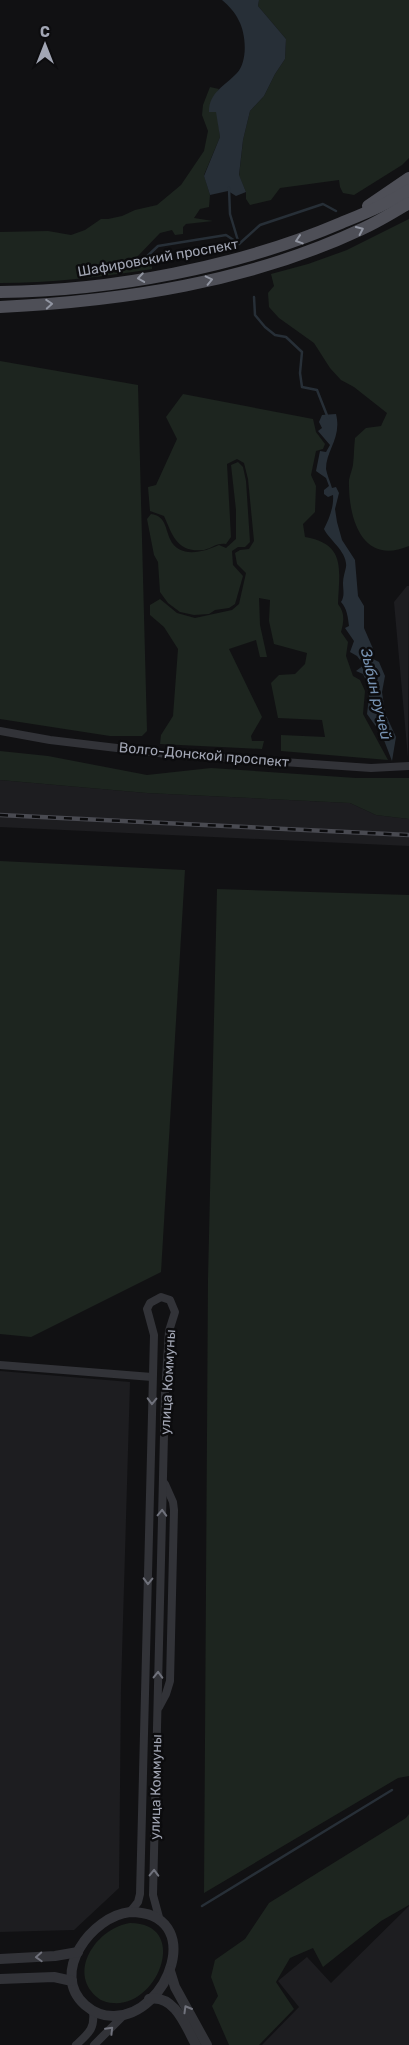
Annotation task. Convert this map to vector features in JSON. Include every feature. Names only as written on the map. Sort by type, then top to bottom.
[{"type":"main road","points":[[344,222],[409,178]]},
{"type":"main road","points":[[344,222],[389,203],[409,190]]},
{"type":"main road","points":[[0,307],[108,299],[172,289],[218,279],[269,265],[315,249],[364,229],[409,203]]},
{"type":"main road","name":"Шафировский проспект","points":[[0,292],[71,288],[170,274],[244,258],[309,237],[344,222]]},
{"type":"street","name":"Волго-Донской проспект","points":[[0,731],[50,740],[167,754],[371,768],[409,766]]},
{"type":"street","name":"улица Коммуны","points":[[130,1912],[138,1902],[140,1894],[154,1330],[147,1309],[150,1303],[161,1297],[170,1300],[175,1312],[169,1331],[163,1480],[153,1895],[160,1920]]},
{"type":"street","points":[[0,1364],[152,1377]]},
{"type":"street","points":[[158,1709],[169,1687],[174,1510],[173,1502],[163,1480]]},
{"type":"street","points":[[94,2045],[125,2014],[149,1999],[163,1984],[170,1971],[174,1956],[173,1940],[170,1932],[160,1920],[147,1913],[130,1912],[120,1914],[102,1924],[87,1938],[78,1952],[73,1965],[72,1981],[75,1991],[82,2002],[93,2011],[106,2015],[125,2014]]},
{"type":"street","points":[[0,1959],[55,1956],[78,1952]]},
{"type":"street","points":[[170,1971],[175,1987],[208,2045]]},
{"type":"street","points":[[0,1979],[54,1977],[72,1981]]},
{"type":"street","points":[[149,1999],[163,1999],[175,2008],[196,2045]]},
{"type":"street","points":[[76,2045],[91,2030],[94,2023],[93,2011]]},
{"type":"shaded area","points":[[259,0],[409,0],[409,158],[402,165],[354,195],[343,193],[339,180],[280,188],[271,200],[250,205],[246,199],[246,192],[239,176],[243,140],[250,111],[264,96],[285,59],[286,39],[258,6]]},
{"type":"shaded area","points":[[210,87],[219,89],[215,95],[220,137],[204,175],[210,195],[209,207],[200,209],[194,218],[213,221],[186,224],[183,227],[183,234],[175,235],[172,230],[160,233],[135,259],[124,263],[126,268],[152,263],[152,269],[76,279],[0,283],[0,232],[48,231],[71,235],[85,230],[101,219],[122,216],[135,210],[157,205],[181,185],[204,151],[208,131],[202,115],[203,105]]},
{"type":"shaded area","points":[[409,219],[409,546],[393,550],[380,549],[369,544],[361,535],[355,523],[349,495],[349,480],[353,465],[355,438],[366,428],[381,426],[387,413],[354,387],[341,380],[330,368],[314,343],[279,318],[269,307],[268,293],[274,286],[271,274],[308,264],[347,250]]},
{"type":"shaded area","points":[[0,361],[138,385],[147,731],[142,736],[110,736],[0,719]]},
{"type":"shaded area","points":[[183,394],[313,419],[316,432],[325,444],[323,449],[316,451],[311,475],[316,486],[315,512],[303,524],[305,537],[328,546],[338,561],[338,604],[343,617],[341,632],[348,642],[346,656],[353,676],[360,680],[365,691],[363,714],[388,760],[281,751],[281,735],[325,737],[322,720],[278,718],[271,683],[279,675],[295,674],[305,664],[307,653],[274,644],[269,621],[270,600],[259,598],[260,625],[267,657],[260,657],[256,640],[229,649],[262,717],[251,736],[252,741],[264,741],[262,749],[160,744],[161,735],[173,716],[178,649],[164,627],[150,615],[150,605],[160,599],[177,613],[195,618],[232,610],[239,604],[246,573],[237,564],[235,553],[240,550],[249,549],[254,541],[248,479],[244,463],[237,459],[227,464],[231,537],[226,544],[204,550],[188,549],[177,542],[164,516],[150,511],[148,487],[156,485],[177,439],[166,417]]},
{"type":"shaded area","points":[[238,462],[243,467],[246,481],[250,542],[245,547],[238,547],[232,551],[233,565],[243,576],[235,604],[229,608],[215,610],[209,614],[194,615],[180,612],[168,603],[160,592],[158,562],[154,555],[147,519],[151,514],[160,517],[174,545],[186,552],[206,550],[219,545],[226,548],[236,539],[236,510],[231,465]]},
{"type":"shaded area","points":[[409,586],[408,758],[394,602]]},
{"type":"shaded area","points":[[0,751],[48,756],[147,775],[211,768],[356,778],[409,778],[409,819],[376,815],[350,803],[147,793],[0,780]]},
{"type":"shaded area","points":[[0,780],[147,793],[350,803],[376,815],[409,819],[409,846],[0,827]]},
{"type":"shaded area","points":[[0,861],[185,870],[161,1272],[31,1337],[0,1334]]},
{"type":"shaded area","points":[[217,889],[409,895],[409,1776],[398,1778],[204,1893],[208,1279]]},
{"type":"shaded area","points":[[0,1371],[130,1382],[121,1689],[119,1888],[74,1930],[0,1932]]},
{"type":"shaded area","points":[[409,1814],[409,1905],[381,1921],[323,1967],[313,1948],[290,1958],[276,1982],[294,2009],[259,2045],[229,2045],[212,2006],[218,1996],[211,1977],[215,1960],[245,1939],[269,1903],[406,1818]]},
{"type":"shaded area","points":[[409,1906],[409,2045],[262,2045],[299,2007],[278,1981],[307,1957],[331,1983]]},
{"type":"shaded area","points":[[130,1923],[148,1927],[159,1936],[163,1949],[161,1964],[154,1979],[144,1992],[129,2001],[113,2003],[100,2000],[93,1994],[86,1980],[87,1959],[92,1948],[100,1939],[119,1926]]},
{"type":"water","points":[[222,0],[259,0],[258,6],[286,39],[285,59],[264,96],[250,111],[243,140],[239,175],[246,192],[236,196],[228,191],[210,195],[204,176],[220,137],[216,112],[209,112],[210,105],[218,90],[241,68],[245,47],[241,26],[234,12]]},
{"type":"water","points":[[336,414],[337,430],[328,456],[326,469],[332,488],[336,487],[339,493],[335,509],[342,540],[355,560],[358,596],[364,606],[364,628],[374,651],[371,658],[379,662],[385,676],[382,692],[385,713],[396,737],[392,761],[382,735],[367,714],[370,689],[363,674],[356,671],[364,665],[357,656],[350,652],[354,641],[345,628],[349,626],[346,610],[341,602],[346,562],[341,551],[324,529],[332,508],[333,495],[328,497],[324,494],[324,490],[329,486],[326,478],[316,471],[320,451],[326,452],[330,445],[318,431],[322,428],[319,422],[322,415]]},
{"type":"waterway","name":"Зыбин ручей","points":[[229,188],[230,214],[239,244]]},
{"type":"waterway","points":[[239,244],[260,225],[323,204],[336,211]]},
{"type":"waterway","points":[[128,266],[141,262],[158,246],[226,235],[238,243]]},
{"type":"waterway","name":"Зыбин ручей","points":[[254,297],[255,315],[265,327],[275,335],[286,337],[302,352],[300,373],[302,387],[317,390],[328,418]]},
{"type":"waterway","points":[[202,1906],[392,1790]]},
{"type":"railway","points":[[0,815],[409,835]]}]
